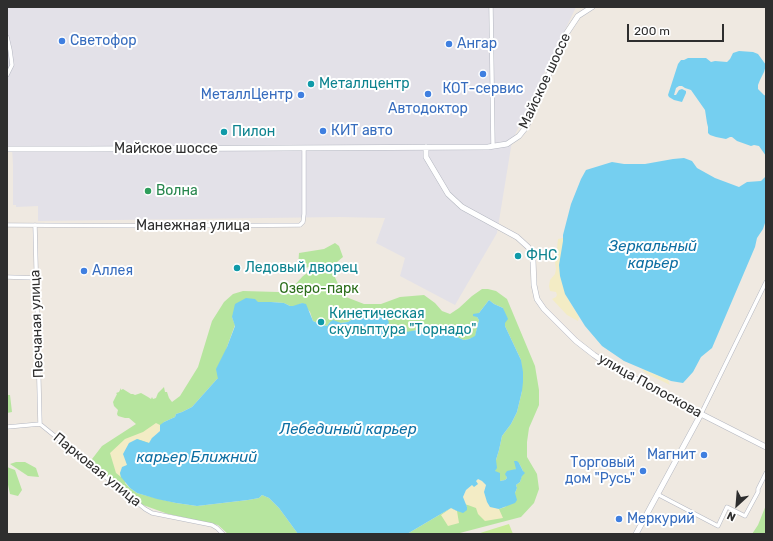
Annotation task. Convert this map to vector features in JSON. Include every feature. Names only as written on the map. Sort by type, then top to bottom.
[{"type":"street","points":[[491,7],[493,146]]},
{"type":"street","name":"Майское шоссе","points":[[7,149],[426,147],[493,146],[507,144],[523,131],[533,113],[566,34],[578,16],[592,7]]},
{"type":"street","points":[[7,37],[12,65],[7,75]]},
{"type":"street","name":"улица Полоскова","points":[[426,147],[426,157],[448,194],[462,207],[517,237],[528,247],[534,260],[534,284],[537,299],[544,309],[594,356],[610,366],[686,404],[701,414],[766,447]]},
{"type":"street","name":"Манежная улица","points":[[7,225],[300,225],[303,222],[304,214],[304,148]]},
{"type":"street","name":"Песчаная улица","points":[[35,225],[40,424]]},
{"type":"street","points":[[7,278],[36,278]]},
{"type":"street","points":[[636,534],[701,414],[766,282]]},
{"type":"street","points":[[7,427],[40,424]]},
{"type":"street","name":"Парковая улица","points":[[40,424],[145,509],[152,513],[212,526],[224,534]]},
{"type":"street","points":[[657,494],[718,526],[727,507],[745,516],[766,473]]},
{"type":"shaded area","points":[[7,7],[576,7],[512,141],[497,233],[455,305],[400,276],[405,258],[376,243],[385,218],[340,217],[38,221],[38,206],[16,207],[16,205],[13,205],[12,147],[7,147]]},
{"type":"green space","points":[[335,243],[339,246],[343,257],[331,267],[298,267],[299,253],[324,249]]},
{"type":"green space","name":"Озеро-парк","points":[[316,267],[326,268],[333,273],[346,297],[364,304],[381,304],[400,297],[424,295],[435,303],[442,311],[450,314],[482,289],[496,291],[507,299],[535,366],[539,390],[539,405],[529,428],[527,457],[537,474],[539,489],[534,503],[521,517],[456,534],[407,534],[451,508],[457,511],[467,507],[465,504],[499,509],[505,507],[515,493],[517,488],[516,485],[520,482],[523,471],[519,463],[516,469],[506,476],[507,478],[505,480],[500,481],[495,471],[502,436],[511,424],[517,412],[522,391],[521,360],[505,326],[503,308],[489,300],[477,317],[479,320],[475,337],[464,340],[446,330],[436,328],[430,330],[423,329],[412,331],[402,336],[392,336],[388,333],[379,313],[360,314],[348,322],[330,322],[327,326],[322,325],[313,321],[310,312],[302,303],[296,306],[290,306],[284,303],[258,302],[232,317],[235,325],[227,347],[219,379],[217,379],[192,407],[176,414],[175,417],[164,422],[152,438],[125,483],[137,493],[176,503],[197,506],[248,500],[259,498],[262,495],[269,498],[279,508],[298,534],[228,534],[218,525],[168,514],[143,505],[89,463],[102,446],[136,424],[129,418],[118,416],[117,414],[118,410],[114,406],[113,402],[117,394],[116,393],[119,392],[121,388],[121,390],[123,389],[131,394],[135,395],[141,393],[151,399],[152,397],[153,399],[156,398],[158,393],[164,387],[165,392],[167,392],[172,402],[180,396],[198,367],[212,321],[224,302],[233,294],[243,291],[289,291],[303,276]]},
{"type":"green space","points":[[7,395],[10,395],[12,412],[7,413]]},
{"type":"green space","points":[[25,462],[36,468],[39,477],[28,476],[10,464]]},
{"type":"green space","points":[[7,467],[15,470],[22,490],[18,496],[10,494],[7,480]]},
{"type":"green space","points":[[766,505],[766,534],[752,534],[758,525]]},
{"type":"green space","points":[[509,524],[513,534],[477,534],[496,528]]},
{"type":"sand","points":[[563,238],[565,294],[579,317],[578,321],[567,315],[552,299],[557,295],[556,292],[550,291],[549,286],[550,280],[555,274],[556,269],[555,262],[550,258],[557,249],[558,239]]},
{"type":"sand","points":[[640,368],[668,380],[670,385],[646,373]]},
{"type":"sand","points":[[156,423],[160,425],[160,431],[149,443],[137,439],[127,465],[120,473],[121,477],[116,473],[110,453],[125,439],[143,432]]},
{"type":"sand","points":[[478,479],[486,485],[484,492],[497,509],[499,509],[503,518],[485,521],[478,514],[476,508],[465,504],[463,497],[466,490]]},
{"type":"sand","points":[[451,508],[457,511],[459,523],[448,526],[441,515]]},
{"type":"water","points":[[739,51],[758,54],[766,65],[758,85],[758,89],[766,96],[766,156],[759,146],[751,146],[737,141],[732,137],[726,139],[710,135],[708,133],[705,110],[691,90],[682,86],[676,88],[674,95],[682,89],[686,91],[682,102],[674,100],[668,95],[678,64],[681,60],[688,58],[706,58],[711,62],[727,62],[733,53]]},
{"type":"water","name":"Зеркальный карьер","points":[[684,158],[692,161],[697,168],[715,178],[739,187],[747,182],[761,181],[766,176],[766,220],[763,229],[757,238],[755,247],[712,348],[701,357],[693,372],[683,383],[671,381],[624,361],[602,346],[585,326],[565,294],[560,276],[559,265],[563,235],[571,204],[586,170],[612,162],[624,164],[645,164]]},
{"type":"water","name":"Лебединый карьер","points":[[246,298],[255,299],[258,302],[284,303],[290,306],[302,303],[306,304],[313,321],[327,326],[333,320],[341,323],[348,322],[360,314],[379,313],[385,316],[389,322],[386,330],[392,336],[402,336],[406,332],[436,328],[446,330],[464,340],[475,336],[479,320],[477,317],[473,316],[473,314],[479,313],[489,300],[503,308],[508,319],[505,326],[521,360],[523,382],[517,412],[511,424],[502,436],[496,460],[497,468],[495,471],[500,473],[500,481],[505,480],[507,478],[505,474],[507,471],[516,469],[514,461],[519,463],[525,473],[520,482],[516,485],[517,488],[515,493],[517,500],[515,503],[499,509],[490,507],[484,492],[486,485],[478,479],[476,481],[478,484],[474,487],[472,485],[466,490],[463,497],[467,510],[463,513],[451,508],[407,534],[298,534],[279,508],[269,498],[262,495],[259,498],[248,500],[197,506],[157,499],[137,493],[130,488],[121,477],[120,473],[122,467],[127,465],[123,454],[129,443],[137,439],[149,443],[160,431],[160,425],[175,417],[176,414],[192,407],[218,379],[216,369],[235,326],[232,317],[235,304]]},
{"type":"place","name":"Светофор","points":[[62,41]]},
{"type":"place","name":"Ангар","points":[[449,44]]},
{"type":"place","name":"КОТ-сервис","points":[[483,74]]},
{"type":"place","name":"Металлцентр","points":[[311,84]]},
{"type":"place","name":"Автодоктор","points":[[428,94]]},
{"type":"place","name":"МеталлЦентр","points":[[301,95]]},
{"type":"place","name":"КИТ авто","points":[[323,131]]},
{"type":"place","name":"Пилон","points":[[224,132]]},
{"type":"place","name":"Волна","points":[[148,191]]},
{"type":"place","name":"ФНС","points":[[518,256]]},
{"type":"place","name":"Ледовый дворец","points":[[237,268]]},
{"type":"place","name":"Аллея","points":[[84,271]]},
{"type":"place","name":"Кинетическая скульптура \"Торнадо\"","points":[[321,322]]},
{"type":"place","name":"Магнит","points":[[704,455]]},
{"type":"place","name":"Торговый дом \"Русь\"","points":[[643,471]]},
{"type":"place","name":"Меркурий","points":[[619,519]]},
{"type":"water label","name":"карьер Ближний","points":[[197,458]]}]
